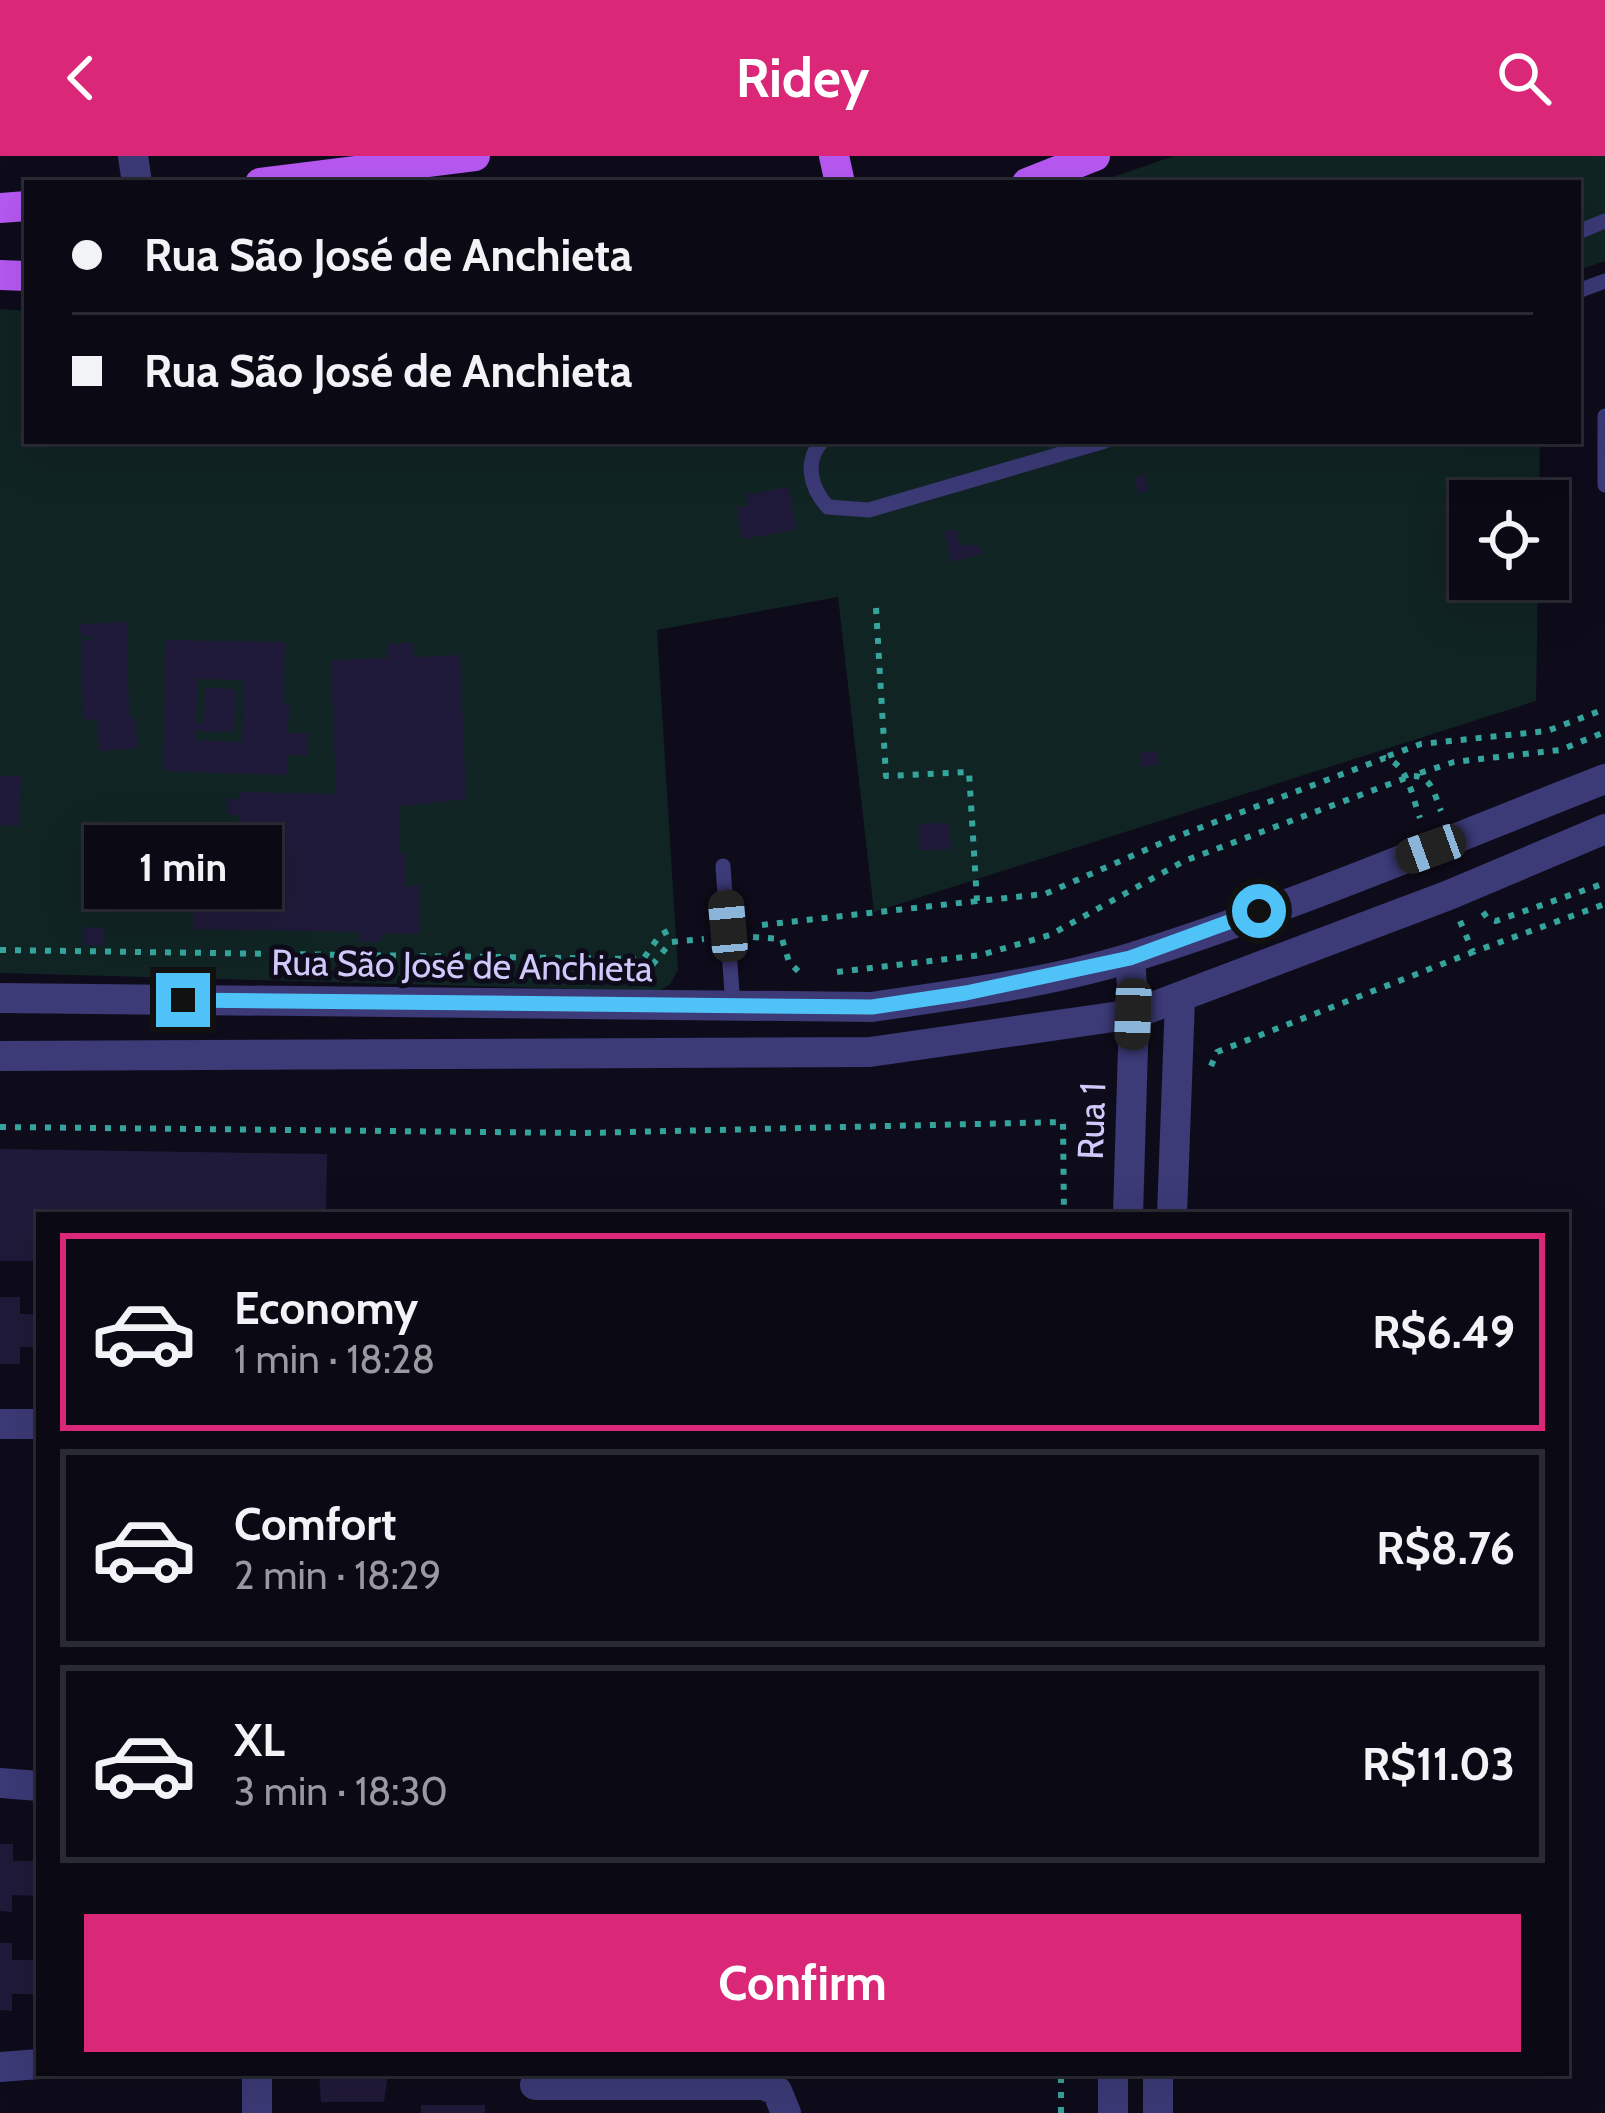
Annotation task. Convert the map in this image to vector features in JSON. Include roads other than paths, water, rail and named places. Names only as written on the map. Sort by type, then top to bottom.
[{"type":"main road","points":[[282,180],[475,156]]},
{"type":"main road","points":[[1035,180],[1095,156]]},
{"type":"street","name":"Rua São José de Anchieta","points":[[0,998],[872,1007],[966,993],[1130,958],[1431,849],[1605,779]]},
{"type":"street","points":[[0,1056],[870,1052],[1133,1014],[1180,1000],[1605,830]]},
{"type":"street","name":"Rua 1","points":[[1128,1212],[1130,958]]},
{"type":"street","points":[[1172,1212],[1180,1000]]},
{"type":"street","points":[[0,1424],[36,1424]]},
{"type":"street","points":[[0,1783],[36,1786]]},
{"type":"street","points":[[0,2068],[36,2064]]},
{"type":"street","points":[[257,2076],[257,2113]]},
{"type":"street","points":[[1112,2113],[1113,2076]]},
{"type":"street","points":[[1158,2076],[1158,2113]]},
{"type":"street","points":[[535,2090],[764,2085],[777,2091],[786,2113]]},
{"type":"lane","points":[[1605,416],[1605,485]]},
{"type":"lane","points":[[820,444],[809,464],[816,494],[828,507],[868,510],[1096,444]]},
{"type":"lane","points":[[724,866],[734,1007]]}]
